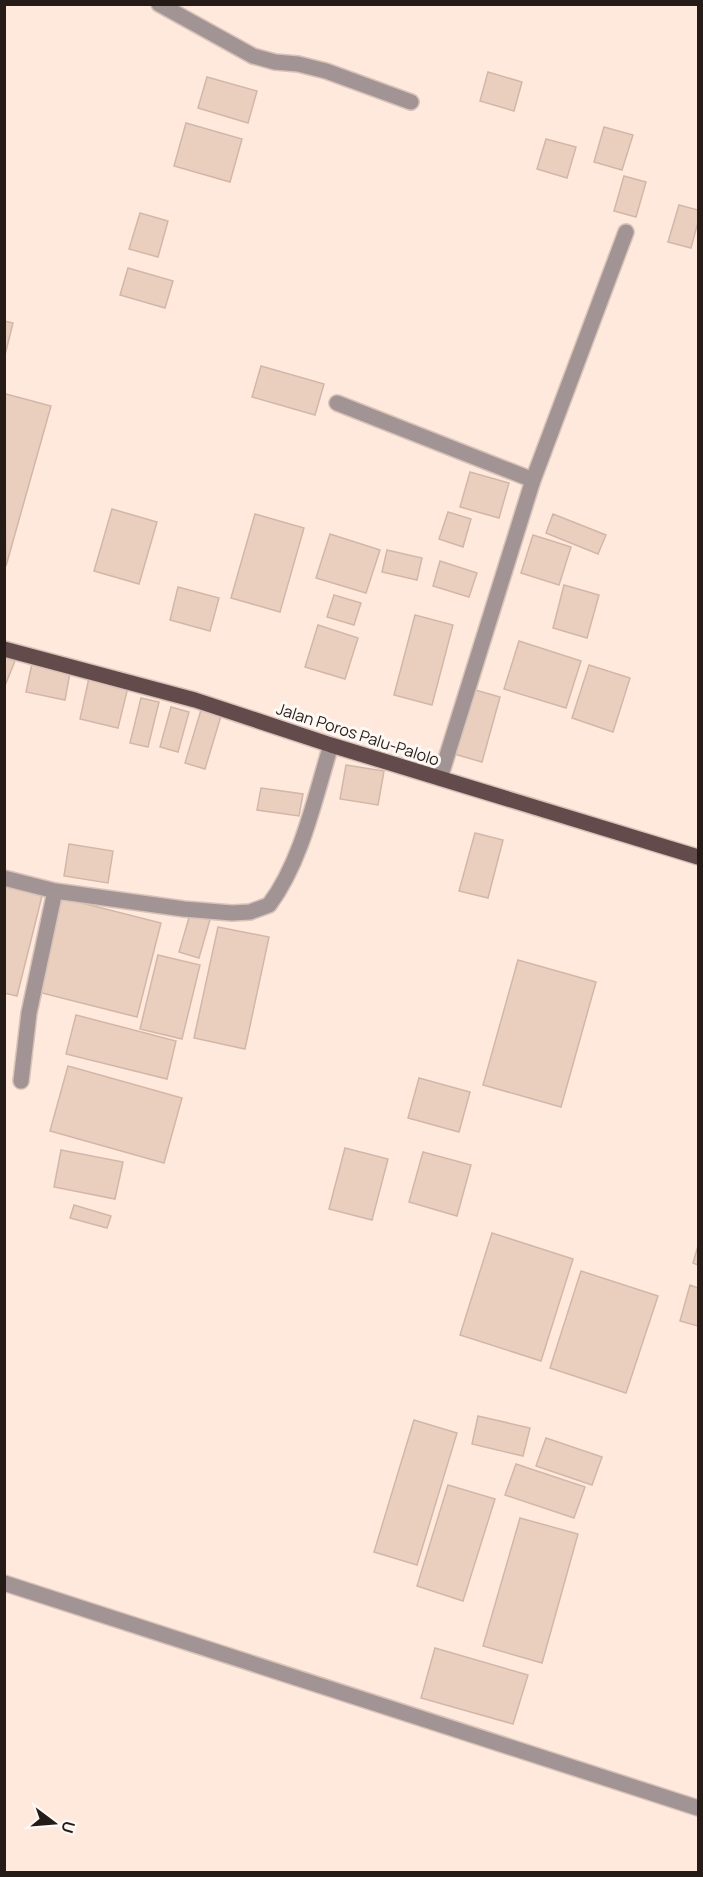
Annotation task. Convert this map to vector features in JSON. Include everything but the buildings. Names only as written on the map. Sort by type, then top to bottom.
[{"type":"main road","name":"Jalan Poros Palu-Palolo","points":[[4,649],[195,700],[331,745],[699,857]]},
{"type":"street","points":[[159,4],[253,56],[326,71],[411,102]]},
{"type":"street","points":[[440,778],[533,480],[626,232]]},
{"type":"street","points":[[337,403],[533,480]]},
{"type":"street","points":[[4,878],[55,891],[168,907],[232,913],[250,912],[269,905],[286,878],[295,856],[331,745]]},
{"type":"street","points":[[21,1081],[29,1013],[55,891]]},
{"type":"street","points":[[4,1583],[699,1808]]}]
